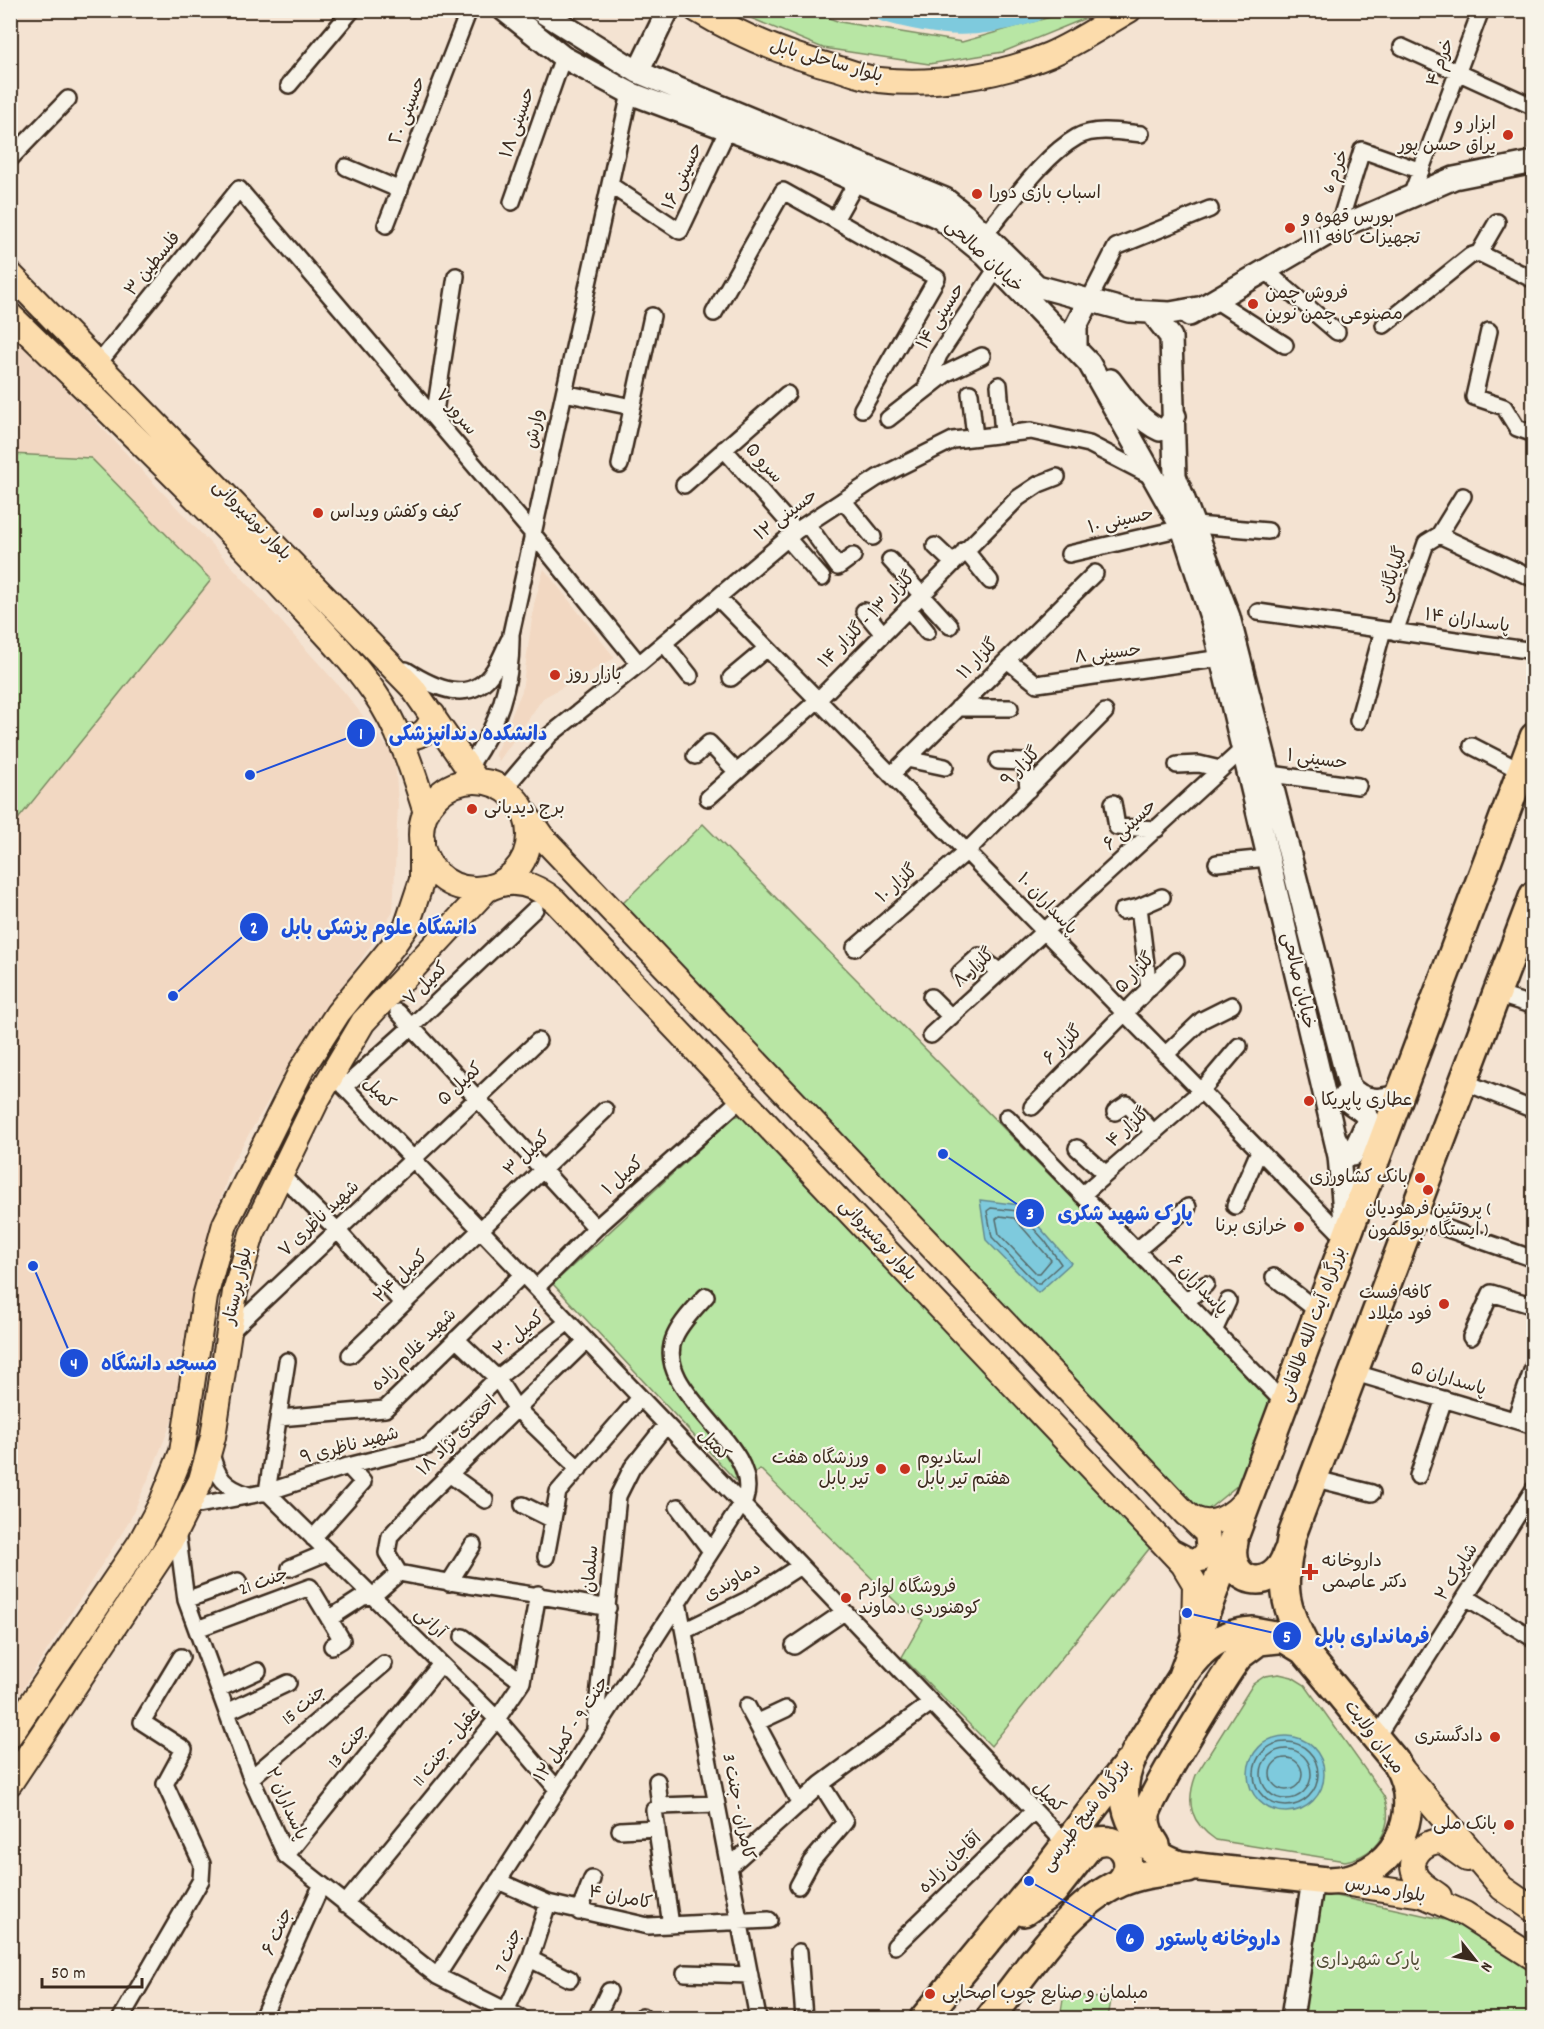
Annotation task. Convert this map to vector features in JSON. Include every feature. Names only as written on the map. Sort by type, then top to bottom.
[{"type":"highway","name":"بزرگراه آیت الله طالقانی","points":[[1182,1676],[1533,737]]},
{"type":"highway","points":[[1234,1538],[1232,1554],[1235,1566],[1248,1578],[1260,1580],[1272,1576],[1281,1568],[1312,1478],[1533,895]]},
{"type":"highway","points":[[1292,1534],[1284,1579],[1284,1596],[1300,1649]]},
{"type":"highway","name":"میدان ولایت","points":[[1244,1631],[1262,1631],[1300,1649],[1395,1761],[1406,1785],[1409,1803],[1401,1838],[1385,1860],[1372,1870],[1350,1879],[1320,1881],[1189,1867],[1153,1851],[1137,1834],[1130,1821],[1124,1790],[1126,1775],[1135,1753],[1182,1676],[1203,1649],[1227,1635],[1244,1631]]},
{"type":"highway","points":[[1189,1867],[1161,1850],[1151,1838],[1146,1815],[1150,1803],[1239,1656],[1259,1641],[1278,1639],[1300,1649]]},
{"type":"highway","name":"بزرگراه شیخ طبرسی","points":[[924,2019],[1066,1844],[1135,1753]]},
{"type":"highway","points":[[990,2019],[1070,1921],[1088,1904],[1123,1879],[1129,1865],[1125,1850],[1115,1842],[1097,1841],[1091,1844],[1047,1898],[1000,1926]]},
{"type":"highway","points":[[1118,1884],[1147,1874],[1189,1867]]},
{"type":"main road","name":"خيابان صالحی","points":[[504,10],[563,57],[630,93],[728,129],[857,181],[940,218],[997,268],[1082,356],[1165,477],[1224,600],[1247,723]]},
{"type":"main road","name":"خيابان صالحی","points":[[539,10],[638,72],[945,200],[985,234],[1037,286],[1152,314],[1207,304]]},
{"type":"main road","points":[[638,72],[668,10]]},
{"type":"main road","name":"بلوار ساحلی بابل","points":[[697,10],[754,41],[815,63],[878,80],[915,81],[954,78],[1001,70],[1049,55],[1129,10]]},
{"type":"main road","points":[[1152,314],[1170,337],[1179,324],[1207,304],[1338,228],[1454,178],[1533,162]]},
{"type":"main road","name":"بلوار نوشیروانی","points":[[10,274],[412,687],[473,774]]},
{"type":"main road","points":[[1041,314],[1051,319],[1062,315],[1066,305],[1063,294]]},
{"type":"main road","points":[[1089,300],[1076,326],[1082,356],[1103,372],[1135,412],[1154,427],[1160,430],[1167,428],[1175,416]]},
{"type":"main road","name":"بلوار نوشیروانی","points":[[10,315],[247,550],[347,658],[375,693],[398,735],[409,758],[426,813]]},
{"type":"main road","name":"خيابان صالحی","points":[[1165,477],[1173,449],[1175,416],[1170,337]]},
{"type":"main road","name":"خيابان صالحی","points":[[1189,526],[1222,658],[1247,723]]},
{"type":"main road","points":[[398,735],[417,737],[425,732],[433,715]]},
{"type":"main road","name":"خیابان صالحی","points":[[1247,723],[1243,749],[1334,1138],[1343,1182],[1346,1239]]},
{"type":"main road","name":"خیابان صالحی","points":[[1247,723],[1270,774],[1349,1086],[1356,1094],[1376,1100],[1390,1098],[1401,1093]]},
{"type":"main road","points":[[473,774],[504,789],[522,809],[529,835],[526,853],[510,876],[495,885],[468,888],[443,878],[430,865],[422,839],[426,813],[444,791],[473,774]]},
{"type":"main road","name":"بلوار نوشیروانی","points":[[522,809],[542,837],[1186,1514],[1207,1533],[1209,1550],[1201,1558],[1190,1561],[1170,1549]]},
{"type":"main road","name":"بلوار پرستار","points":[[10,1735],[140,1543],[162,1502],[182,1452],[205,1297],[225,1224],[302,1069],[338,1013],[407,925],[422,880],[422,839]]},
{"type":"main road","name":"بلوار نوشیروانی","points":[[495,885],[524,883],[550,897],[1170,1549],[1189,1571],[1195,1584],[1193,1649]]},
{"type":"main road","name":"بلوار پرستار","points":[[10,1783],[177,1528],[188,1507],[210,1449],[235,1292],[252,1234],[280,1174],[338,1080],[363,1022],[486,890],[495,885]]},
{"type":"main road","points":[[1334,1138],[1343,1153],[1352,1155],[1368,1120],[1365,1113],[1345,1099],[1342,1057]]},
{"type":"main road","points":[[1186,1514],[1199,1522],[1219,1520],[1238,1510],[1250,1495]]},
{"type":"main road","points":[[1395,1761],[1502,1888]]},
{"type":"main road","points":[[1465,1914],[1418,1880],[1414,1862],[1423,1846],[1435,1841],[1448,1843],[1502,1888],[1533,1910]]},
{"type":"main road","points":[[1292,2019],[1320,1881]]},
{"type":"main road","name":"بلوار مدرس","points":[[1320,1881],[1413,1892],[1465,1914],[1533,1958]]},
{"type":"street","points":[[289,85],[352,10]]},
{"type":"street","name":"حسینی ٢٠","points":[[386,225],[469,10]]},
{"type":"street","name":"خرم ۴","points":[[1411,196],[1459,75],[1481,10]]},
{"type":"street","points":[[1402,47],[1533,107]]},
{"type":"street","name":"حسینی ۱۸","points":[[512,202],[563,57]]},
{"type":"street","name":"وارش","points":[[473,774],[507,693],[512,664],[511,634],[630,93]]},
{"type":"street","points":[[10,159],[68,99]]},
{"type":"street","name":"حسینی ۱۶","points":[[610,185],[680,231],[728,129]]},
{"type":"street","points":[[985,234],[1045,164],[1078,136],[1107,131],[1141,134]]},
{"type":"street","name":"خرم 6","points":[[1338,228],[1362,150],[1421,171]]},
{"type":"street","points":[[346,166],[400,190]]},
{"type":"street","points":[[835,220],[857,181]]},
{"type":"street","name":"فلسطین ۳","points":[[98,364],[239,189]]},
{"type":"street","name":"سرور ۷","points":[[239,189],[533,534],[639,664]]},
{"type":"street","points":[[714,313],[783,191],[937,278],[862,409]]},
{"type":"street","points":[[1089,300],[1116,247],[1210,208]]},
{"type":"street","points":[[1479,253],[1497,222]]},
{"type":"street","points":[[1384,326],[1470,256],[1479,253],[1531,274]]},
{"type":"street","name":"حسینی ۱۴","points":[[925,390],[939,355],[997,268]]},
{"type":"street","points":[[1266,271],[1337,332]]},
{"type":"street","points":[[434,418],[456,276]]},
{"type":"street","points":[[1207,304],[1285,345]]},
{"type":"street","points":[[620,465],[652,316]]},
{"type":"street","points":[[1489,331],[1474,398],[1504,407],[1517,428],[1533,434]]},
{"type":"street","points":[[888,418],[947,373],[982,356]]},
{"type":"street","points":[[999,385],[1003,434]]},
{"type":"street","points":[[564,393],[632,407]]},
{"type":"street","points":[[970,393],[975,437]]},
{"type":"street","points":[[684,484],[787,394]]},
{"type":"street","name":"حسینی ۱۲","points":[[504,789],[550,735],[639,664],[797,531],[877,478],[953,440],[1031,431],[1089,444],[1165,477]]},
{"type":"street","name":"سرو ۵","points":[[724,449],[797,531]]},
{"type":"street","name":"گلزار ۱۳ - گلزار ۱۴","points":[[708,798],[818,700],[1018,498],[1039,484],[1058,477]]},
{"type":"street","name":"گلپایگانی","points":[[1358,721],[1389,631],[1426,543],[1439,535],[1463,496]]},
{"type":"street","points":[[843,500],[873,537]]},
{"type":"street","name":"حسینی ۱۰","points":[[1068,554],[1189,526],[1268,531]]},
{"type":"street","points":[[797,531],[838,567],[853,556]]},
{"type":"street","points":[[797,531],[822,578]]},
{"type":"street","points":[[1439,535],[1533,579]]},
{"type":"street","points":[[935,546],[953,563]]},
{"type":"street","points":[[966,550],[990,581]]},
{"type":"street","points":[[890,560],[950,626]]},
{"type":"street","name":"گلزار ١١","points":[[891,775],[1095,573]]},
{"type":"street","name":"پاسداران ١٠","points":[[718,598],[1346,1239]]},
{"type":"street","points":[[908,608],[927,632]]},
{"type":"street","points":[[864,611],[883,634]]},
{"type":"street","name":"پاسداران ۱۴","points":[[1258,612],[1533,651]]},
{"type":"street","points":[[383,657],[436,689],[460,691],[483,683],[494,671],[511,634]]},
{"type":"street","points":[[664,643],[690,676]]},
{"type":"street","points":[[731,678],[767,648]]},
{"type":"street","name":"حسینی ۸","points":[[1007,660],[1037,684],[1222,658]]},
{"type":"street","points":[[958,708],[1010,708]]},
{"type":"street","name":"گلزار ٩","points":[[966,852],[1105,712]]},
{"type":"street","points":[[695,756],[709,743],[737,772]]},
{"type":"street","points":[[1472,746],[1521,771]]},
{"type":"street","name":"حسینی ۶","points":[[1045,932],[1243,749]]},
{"type":"street","points":[[907,759],[945,767]]},
{"type":"street","points":[[998,761],[1026,762],[1028,790]]},
{"type":"street","points":[[1177,765],[1199,764],[1220,769]]},
{"type":"street","name":"حسینی ۱","points":[[1270,774],[1359,786]]},
{"type":"street","points":[[1113,803],[1117,827],[1156,828]]},
{"type":"street","name":"گلزار ۱۰","points":[[855,948],[966,852]]},
{"type":"street","points":[[1217,863],[1267,858]]},
{"type":"street","points":[[1122,911],[1139,908],[1162,897]]},
{"type":"street","points":[[1139,908],[1149,989]]},
{"type":"street","name":"کمیل ۷","points":[[338,1080],[411,1027],[535,909]]},
{"type":"street","name":"گلزار ۸","points":[[931,1035],[1045,932]]},
{"type":"street","points":[[960,973],[979,956],[1000,972]]},
{"type":"street","name":"گلزار ۵","points":[[1125,1014],[1176,961]]},
{"type":"street","points":[[1496,994],[1533,1006]]},
{"type":"street","points":[[931,997],[951,1017]]},
{"type":"street","points":[[1165,1054],[1202,1020],[1232,1005]]},
{"type":"street","points":[[398,1012],[540,1170],[596,1228]]},
{"type":"street","name":"گلزار ۶","points":[[1032,1107],[1125,1014]]},
{"type":"street","name":"کمیل ۵","points":[[413,1159],[538,1041]]},
{"type":"street","name":"گلزار ۴","points":[[1082,1195],[1201,1091],[1239,1046]]},
{"type":"street","name":"کمیل","points":[[338,1080],[1066,1844]]},
{"type":"street","points":[[1462,1081],[1533,1110]]},
{"type":"street","name":"کمیل ۱","points":[[536,1288],[596,1228],[742,1098]]},
{"type":"street","points":[[1115,1112],[1127,1104],[1154,1133]]},
{"type":"street","name":"کمیل ۳","points":[[480,1230],[605,1110]]},
{"type":"street","name":"پاسداران ۶","points":[[1007,1117],[1285,1404]]},
{"type":"street","points":[[1077,1148],[1106,1174]]},
{"type":"street","points":[[1235,1206],[1259,1151]]},
{"type":"street","name":"شهید ناظری ۷","points":[[227,1334],[413,1159]]},
{"type":"street","points":[[280,1174],[338,1231],[403,1304]]},
{"type":"street","points":[[1136,1251],[1188,1207]]},
{"type":"street","points":[[1411,1216],[1533,1259]]},
{"type":"street","name":"کمیل ۲۴","points":[[350,1355],[480,1230]]},
{"type":"street","name":"شهید غلام زاده","points":[[279,1418],[385,1409],[523,1274]]},
{"type":"street","points":[[1274,1277],[1319,1312]]},
{"type":"street","points":[[1186,1302],[1206,1284]]},
{"type":"street","points":[[1471,1337],[1491,1293],[1533,1306]]},
{"type":"street","points":[[706,1296],[675,1336],[673,1359],[677,1376],[694,1402],[745,1467],[748,1479],[742,1505]]},
{"type":"street","points":[[1214,1331],[1228,1301]]},
{"type":"street","name":"کمیل ۲۰","points":[[497,1378],[568,1322]]},
{"type":"street","points":[[456,1339],[497,1378],[516,1407],[579,1469]]},
{"type":"street","name":"احمدی نژاد ۱۸","points":[[399,1573],[387,1553],[390,1536],[516,1407],[586,1341]]},
{"type":"street","points":[[267,1492],[287,1360]]},
{"type":"street","points":[[1515,1420],[1533,1365]]},
{"type":"street","name":"پاسداران ۵","points":[[1352,1372],[1533,1426]]},
{"type":"street","name":"شهید ناظری ۹","points":[[188,1507],[267,1492],[348,1466],[428,1446],[497,1378]]},
{"type":"street","points":[[546,1557],[558,1492],[640,1398]]},
{"type":"street","points":[[1419,1476],[1444,1399]]},
{"type":"street","name":"سلمان","points":[[595,1731],[618,1496],[632,1468],[666,1425]]},
{"type":"street","points":[[210,1449],[215,1469],[222,1482],[231,1490],[249,1495]]},
{"type":"street","points":[[314,1538],[363,1482],[348,1466]]},
{"type":"street","points":[[449,1474],[485,1500]]},
{"type":"street","points":[[1312,1478],[1372,1493]]},
{"type":"street","name":"شاپرک ۲","points":[[1376,1738],[1533,1489]]},
{"type":"street","name":"آرانی","points":[[267,1492],[497,1719],[557,1789]]},
{"type":"street","points":[[523,1505],[553,1520]]},
{"type":"street","name":"جنت 9 - کمیل ۱۲","points":[[437,1976],[742,1505]]},
{"type":"street","points":[[678,1507],[711,1551]]},
{"type":"street","name":"پاسداران ۲","points":[[177,1528],[186,1600],[251,1778],[286,1856],[437,1976],[521,2019]]},
{"type":"street","points":[[449,1583],[473,1545]]},
{"type":"street","points":[[290,1568],[328,1552]]},
{"type":"street","name":"دماوندی","points":[[684,1631],[747,1600],[800,1566]]},
{"type":"street","points":[[328,1620],[363,1598],[373,1596],[399,1573],[449,1583],[538,1594],[608,1608]]},
{"type":"street","points":[[186,1600],[238,1581]]},
{"type":"street","name":"جنت 21","points":[[197,1629],[310,1587],[342,1640],[332,1646]]},
{"type":"street","name":"عقیل - جنت 11","points":[[345,1904],[497,1719],[522,1682],[538,1594]]},
{"type":"street","points":[[1466,1597],[1533,1640]]},
{"type":"street","name":"کامران - جنت 3","points":[[678,1602],[758,2019]]},
{"type":"street","points":[[794,1646],[844,1612]]},
{"type":"street","points":[[463,1637],[522,1682]]},
{"type":"street","points":[[121,2019],[201,1880],[202,1864],[165,1784],[184,1749],[142,1722],[180,1657]]},
{"type":"street","name":"جنت 15","points":[[251,1778],[384,1664]]},
{"type":"street","name":"جنت 13","points":[[286,1856],[441,1664]]},
{"type":"street","points":[[219,1689],[258,1671]]},
{"type":"street","points":[[226,1712],[288,1683]]},
{"type":"street","points":[[729,1867],[821,1784],[931,1703]]},
{"type":"street","points":[[747,1706],[800,1804]]},
{"type":"street","points":[[756,1723],[786,1709]]},
{"type":"street","points":[[657,1781],[660,1806]]},
{"type":"street","points":[[798,1886],[811,1862],[845,1822],[821,1784]]},
{"type":"street","points":[[671,1925],[654,1810],[660,1806],[717,1804]]},
{"type":"street","name":"آقاجان زاده","points":[[895,1946],[1034,1811]]},
{"type":"street","points":[[620,1830],[657,1828]]},
{"type":"street","points":[[579,1912],[592,1879]]},
{"type":"street","name":"کامران ۴","points":[[498,1881],[548,1903],[579,1912],[648,1926],[769,1920]]},
{"type":"street","name":"جنت ۶","points":[[262,2019],[321,1886]]},
{"type":"street","name":"جنت 7","points":[[506,2011],[530,1959],[548,1903]]},
{"type":"street","points":[[799,1952],[804,2019]]},
{"type":"street","points":[[530,1959],[570,1979]]},
{"type":"street","points":[[685,1973],[750,1975]]},
{"type":"street","points":[[596,2019],[609,1991]]},
{"type":"shaded area","points":[[11,331],[227,561],[345,693],[395,757],[398,805],[393,912],[280,1081],[232,1163],[195,1281],[186,1368],[171,1423],[153,1468],[129,1522],[11,1707]]},
{"type":"shaded area","name":"بازار روز","points":[[544,569],[615,658],[543,698],[499,761],[495,754],[522,691],[534,604]]},
{"type":"green space","points":[[734,11],[809,11],[840,22],[962,42],[1071,11],[1103,11],[1003,52],[929,64],[823,48]]},
{"type":"green space","points":[[11,454],[91,458],[211,580],[11,828]]},
{"type":"green space","points":[[703,824],[1275,1403],[1244,1480],[1200,1516],[621,905]]},
{"type":"green space","points":[[745,1114],[1153,1544],[991,1746],[902,1657],[923,1620],[899,1605],[760,1469],[741,1486],[553,1284],[734,1117]]},
{"type":"green space","points":[[1279,1674],[1292,1677],[1305,1685],[1384,1796],[1387,1807],[1385,1829],[1375,1846],[1357,1858],[1345,1861],[1216,1840],[1201,1827],[1192,1812],[1191,1795],[1196,1775],[1253,1684],[1265,1676]]},
{"type":"green space","name":"پارک شهرداری","points":[[1322,1893],[1468,1925],[1533,1965],[1533,2018],[1301,2018]]},
{"type":"green space","points":[[1064,1993],[1111,2000],[1108,2018],[1060,2018]]},
{"type":"water","points":[[980,1200],[1020,1205],[1071,1263],[1038,1293],[986,1240]]},
{"type":"water","points":[[1286,1736],[1301,1739],[1313,1747],[1321,1759],[1324,1774],[1321,1789],[1313,1801],[1301,1809],[1286,1812],[1271,1809],[1259,1801],[1251,1789],[1248,1774],[1251,1759],[1259,1747],[1271,1739]]},
{"type":"waterway","points":[[885,10],[924,19],[959,23],[995,20],[1034,10]]},
{"type":"place","name":"ابزار و یراق حسن پور","points":[[1508,135]]},
{"type":"place","name":"اسباب بازی دورا","points":[[977,194]]},
{"type":"place","name":"بورس قهوه و تجهیزات کافه ۱۱۱","points":[[1290,228]]},
{"type":"place","name":"فروش چمن مصنوعی چمن نوین","points":[[1253,304]]},
{"type":"place","name":"کیف و‌کفش ویداس","points":[[318,513]]},
{"type":"place","name":"بازار روز","points":[[555,675]]},
{"type":"place","name":"دانشکده دندانپزشکی","points":[[250,775]]},
{"type":"place","name":"برج دیدبانی","points":[[472,809]]},
{"type":"place","name":"دانشگاه علوم پزشکی بابل","points":[[173,996]]},
{"type":"place","name":"عطاری پاپریکا","points":[[1309,1101]]},
{"type":"place","name":"پارک شهید شکری","points":[[943,1154]]},
{"type":"place","name":"بانک کشاورزی","points":[[1420,1178]]},
{"type":"place","name":"پروتئین فرهودیان ( ایستگاه بوقلمون )","points":[[1428,1190]]},
{"type":"place","name":"خرازی برنا","points":[[1299,1227]]},
{"type":"place","name":"مسجد دانشگاه","points":[[33,1266]]},
{"type":"place","name":"کافه فست فود میلاد","points":[[1444,1304]]},
{"type":"place","name":"ورزشگاه هفت تیر بابل","points":[[881,1469]]},
{"type":"place","name":"استادیوم هفتم تیر بابل","points":[[905,1469]]},
{"type":"place","name":"داروخانه دکتر عاصمی","points":[[1310,1572]]},
{"type":"place","name":"فروشگاه لوازم کوهنوردی دماوند","points":[[846,1598]]},
{"type":"place","name":"فرمانداری بابل","points":[[1187,1613]]},
{"type":"place","name":"دادگستری","points":[[1495,1737]]},
{"type":"place","name":"بانک ملی","points":[[1509,1825]]},
{"type":"place","name":"داروخانه پاستور","points":[[1029,1881]]},
{"type":"place","name":"مبلمان و صنایع چوب اصحابی","points":[[930,1994]]}]
